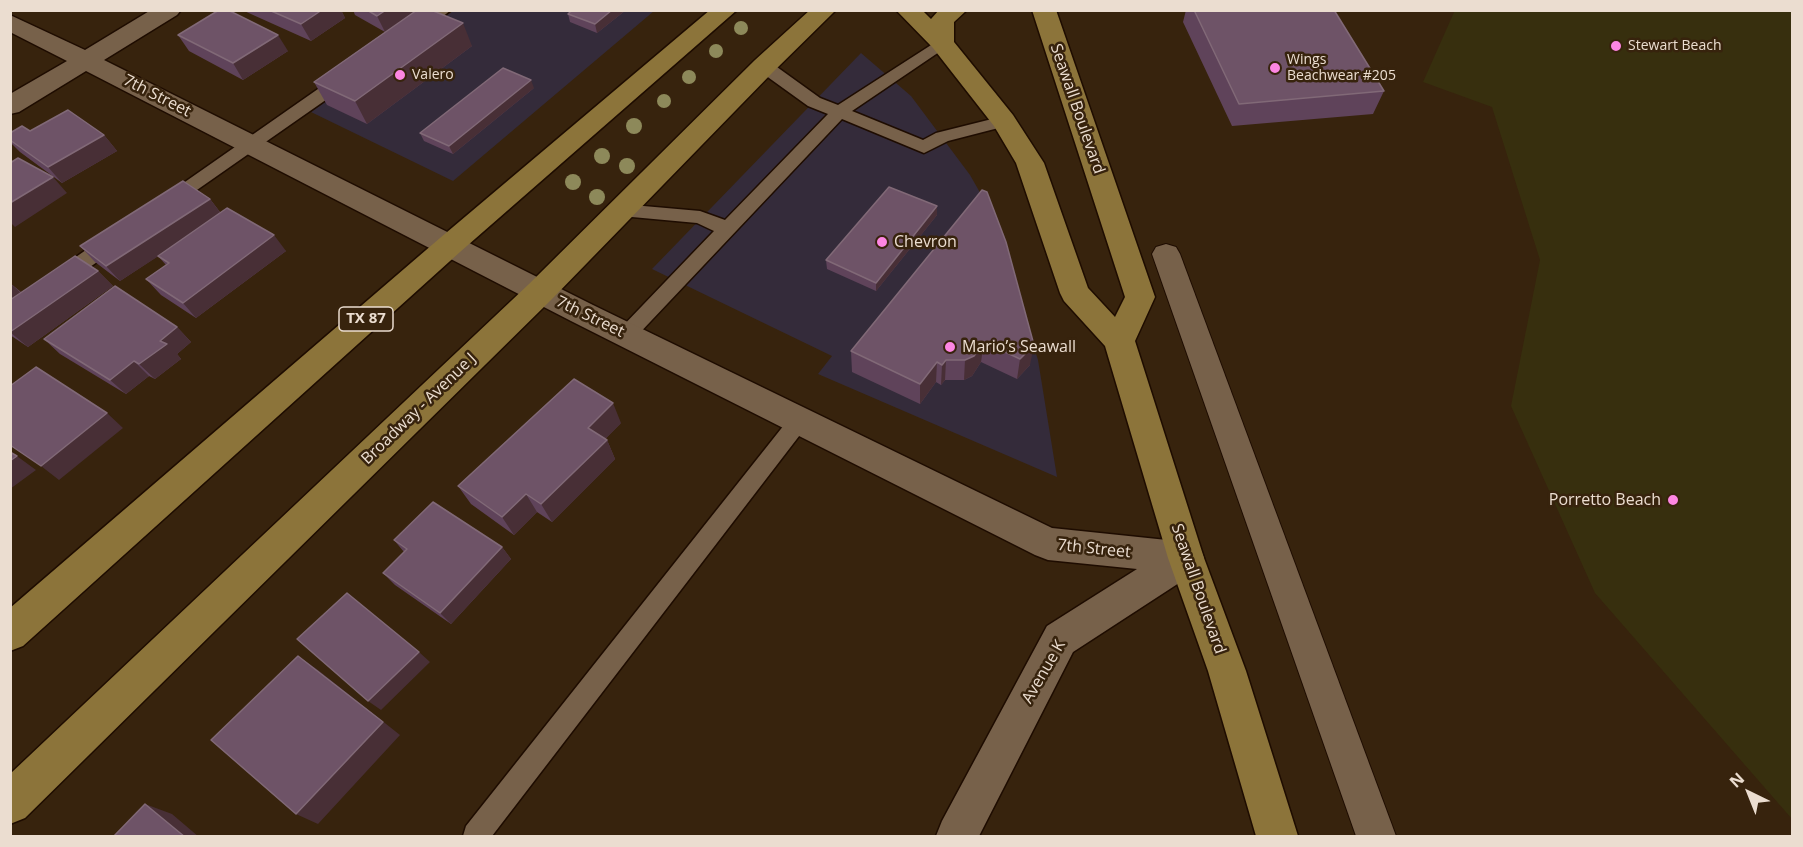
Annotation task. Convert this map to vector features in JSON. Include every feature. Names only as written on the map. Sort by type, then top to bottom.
[{"type":"main road","name":"TX 87","points":[[10,633],[450,245],[725,10]]},
{"type":"main road","name":"Broadway - Avenue J","points":[[10,803],[540,292],[764,66],[824,10]]},
{"type":"main road","name":"Seawall Boulevard","points":[[909,10],[942,43],[1004,121],[1030,163],[1075,293],[1119,341],[1186,558],[1227,671],[1277,837]]},
{"type":"main road","points":[[942,43],[943,19],[955,10]]},
{"type":"main road","name":"Seawall Boulevard","points":[[1044,10],[1140,297],[1119,341]]},
{"type":"street","points":[[10,105],[169,10]]},
{"type":"street","name":"7th Street","points":[[10,22],[540,292],[1048,544],[1186,558]]},
{"type":"street","points":[[1166,254],[1377,837]]},
{"type":"street","name":"Avenue K","points":[[957,837],[1060,639],[1186,558]]},
{"type":"lane","points":[[400,41],[444,10]]},
{"type":"lane","points":[[626,335],[839,111],[942,43]]},
{"type":"lane","points":[[764,66],[814,102],[924,147],[942,137],[1004,121]]},
{"type":"lane","points":[[154,211],[354,73]]},
{"type":"lane","points":[[621,210],[700,217],[727,229]]},
{"type":"lane","points":[[49,286],[126,232]]},
{"type":"lane","points":[[476,837],[799,422]]},
{"type":"shaded area","points":[[453,11],[654,11],[453,181],[311,112]]},
{"type":"shaded area","points":[[861,53],[911,96],[970,175],[990,210],[1038,360],[1057,477],[818,374],[832,356],[652,269]]},
{"type":"sand","name":"Porretto Beach","points":[[1455,10],[1792,11],[1792,819],[1595,593],[1511,406],[1540,260],[1492,107],[1423,82]]},
{"type":"building","points":[[219,10],[228,10],[278,35],[233,63],[178,35]]},
{"type":"building","points":[[269,10],[322,10],[301,24]]},
{"type":"building","points":[[367,10],[386,10],[377,16]]},
{"type":"building","points":[[417,10],[431,10],[463,23],[355,101],[314,82]]},
{"type":"building","points":[[572,10],[612,10],[595,24],[568,14]]},
{"type":"building","name":"Wings Beachwear #205","points":[[1194,10],[1334,10],[1384,91],[1239,104]]},
{"type":"building","name":"Valero","points":[[503,68],[531,80],[449,146],[420,133]]},
{"type":"building","points":[[68,110],[104,135],[48,167],[10,140],[10,133],[22,126],[30,131]]},
{"type":"building","points":[[18,158],[53,177],[10,203],[10,163]]},
{"type":"building","points":[[183,181],[210,199],[106,266],[80,246]]},
{"type":"building","name":"Chevron","points":[[889,187],[937,206],[876,283],[826,260]]},
{"type":"building","points":[[982,190],[987,192],[1006,242],[1034,345],[1020,359],[984,342],[974,356],[965,360],[946,360],[942,365],[937,362],[920,384],[851,351]]},
{"type":"building","points":[[227,208],[274,235],[183,303],[146,279],[169,263],[158,256]]},
{"type":"building","points":[[75,256],[98,271],[10,332],[10,300]]},
{"type":"building","points":[[115,286],[177,327],[160,341],[167,344],[139,364],[134,361],[110,380],[44,339]]},
{"type":"building","points":[[36,367],[107,413],[41,466],[10,445],[10,386]]},
{"type":"building","points":[[574,379],[613,403],[588,428],[607,440],[541,504],[526,494],[502,517],[458,486]]},
{"type":"building","points":[[10,452],[17,456],[10,461]]},
{"type":"building","points":[[433,502],[502,547],[440,613],[383,573],[407,549],[394,540]]},
{"type":"building","points":[[347,593],[419,652],[368,701],[297,639]]},
{"type":"building","points":[[298,656],[383,722],[296,814],[211,740]]},
{"type":"building","points":[[145,804],[185,837],[113,837]]},
{"type":"place","name":"Stewart Beach","points":[[1616,46]]},
{"type":"place","name":"Wings Beachwear #205","points":[[1275,68]]},
{"type":"place","name":"Valero","points":[[400,75]]},
{"type":"place","name":"Chevron","points":[[882,242]]},
{"type":"place","name":"Mario’s Seawall","points":[[950,347]]},
{"type":"place","name":"Porretto Beach","points":[[1673,500]]}]
